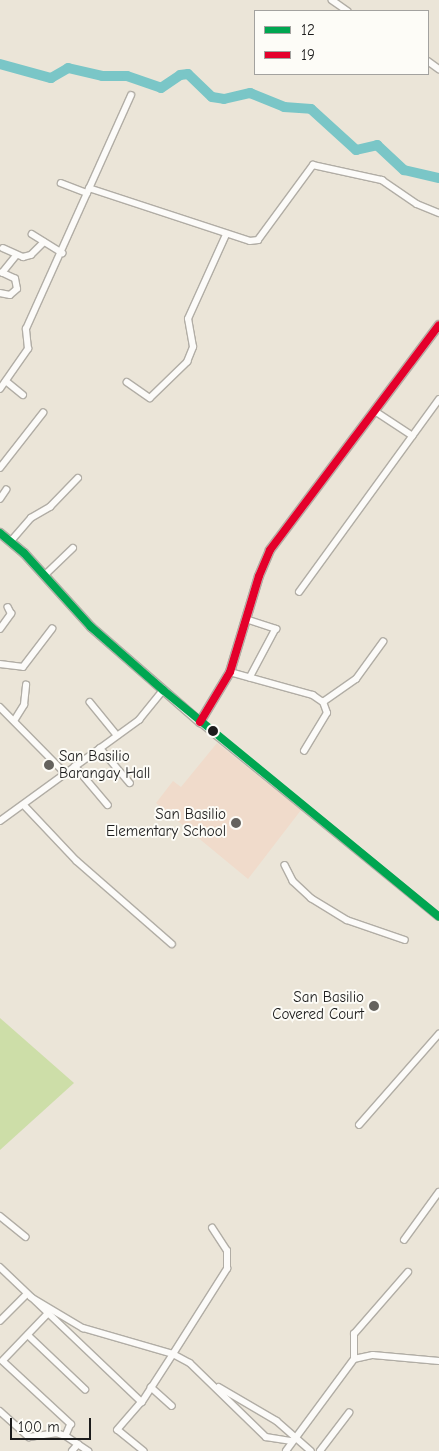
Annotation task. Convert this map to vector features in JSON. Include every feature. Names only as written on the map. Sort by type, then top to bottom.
[{"type":"street","points":[[332,0],[347,10]]},
{"type":"street","points":[[0,389],[28,349],[26,329],[62,253],[131,95]]},
{"type":"street","points":[[61,183],[226,234],[258,240],[313,165],[382,180],[417,204],[439,213]]},
{"type":"street","points":[[32,234],[62,253]]},
{"type":"street","points":[[127,382],[150,398],[187,362],[193,347],[188,319],[226,234]]},
{"type":"street","points":[[3,248],[16,256],[31,255],[44,242]]},
{"type":"street","points":[[0,293],[12,294],[18,286],[14,279],[1,273],[16,256]]},
{"type":"street","points":[[200,722],[230,672],[246,618],[270,550],[439,325]]},
{"type":"street","points":[[6,381],[22,394]]},
{"type":"street","points":[[298,592],[439,400]]},
{"type":"street","points":[[375,411],[413,436]]},
{"type":"street","points":[[0,468],[43,413]]},
{"type":"street","points":[[11,541],[25,524],[50,507],[78,478]]},
{"type":"street","points":[[0,499],[6,490]]},
{"type":"street","points":[[0,533],[11,541],[91,627],[163,690],[439,917]]},
{"type":"street","points":[[44,576],[74,548]]},
{"type":"street","points":[[0,629],[10,614],[8,608]]},
{"type":"street","points":[[246,618],[276,629],[250,678]]},
{"type":"street","points":[[0,664],[23,667],[52,629]]},
{"type":"street","points":[[323,702],[356,679],[384,642]]},
{"type":"street","points":[[230,672],[313,696],[323,702],[328,713],[304,751]]},
{"type":"street","points":[[14,721],[24,705],[26,685]]},
{"type":"street","points":[[0,821],[146,714],[163,690]]},
{"type":"street","points":[[90,702],[117,736]]},
{"type":"street","points":[[0,708],[65,773]]},
{"type":"street","points":[[100,748],[130,783]]},
{"type":"street","points":[[75,766],[108,805]]},
{"type":"street","points":[[24,805],[77,861],[172,944]]},
{"type":"street","points":[[285,865],[294,881],[311,898],[347,920],[404,940]]},
{"type":"street","points":[[359,1124],[439,1034]]},
{"type":"street","points":[[404,1240],[439,1192]]},
{"type":"street","points":[[0,1216],[26,1237]]},
{"type":"street","points":[[144,1451],[118,1430],[142,1402],[227,1269],[227,1251],[212,1228]]},
{"type":"street","points":[[0,1267],[47,1315],[142,1402]]},
{"type":"street","points":[[286,1451],[293,1439],[354,1359],[354,1334],[408,1272]]},
{"type":"street","points":[[29,1296],[83,1328],[173,1354],[190,1363],[266,1438],[293,1439]]},
{"type":"street","points":[[0,1321],[29,1296]]},
{"type":"street","points":[[53,1310],[28,1334],[3,1363],[71,1424],[66,1436]]},
{"type":"street","points":[[28,1334],[85,1389]]},
{"type":"street","points":[[354,1359],[374,1355],[439,1361]]},
{"type":"street","points":[[211,1383],[277,1421],[293,1439],[311,1451]]},
{"type":"street","points":[[151,1387],[172,1406]]},
{"type":"street","points":[[0,1411],[29,1437],[56,1433],[66,1436],[88,1451]]},
{"type":"street","points":[[320,1451],[349,1413]]},
{"type":"street","points":[[72,1451],[78,1444]]},
{"type":"shaded area","name":"San Basilio Elementary School","points":[[217,743],[301,810],[248,879],[156,803],[173,781],[181,787]]},
{"type":"green space","points":[[0,1018],[74,1083],[0,1150]]},
{"type":"waterway","points":[[0,64],[51,78],[68,68],[102,76],[127,76],[161,88],[180,75],[188,74],[212,97],[224,99],[250,93],[284,107],[311,109],[356,150],[377,145],[404,170],[439,178]]},
{"type":"transit line","name":"19","points":[[200,722],[230,672],[259,576],[270,550],[439,325]]},
{"type":"transit line","name":"12","points":[[0,533],[24,553],[91,627],[163,690],[439,917]]},
{"type":"place","name":"San Basilio Barangay Hall","points":[[49,765]]},
{"type":"place","name":"San Basilio Elementary School","points":[[236,823]]},
{"type":"place","name":"San Basilio Covered Court","points":[[374,1006]]}]
